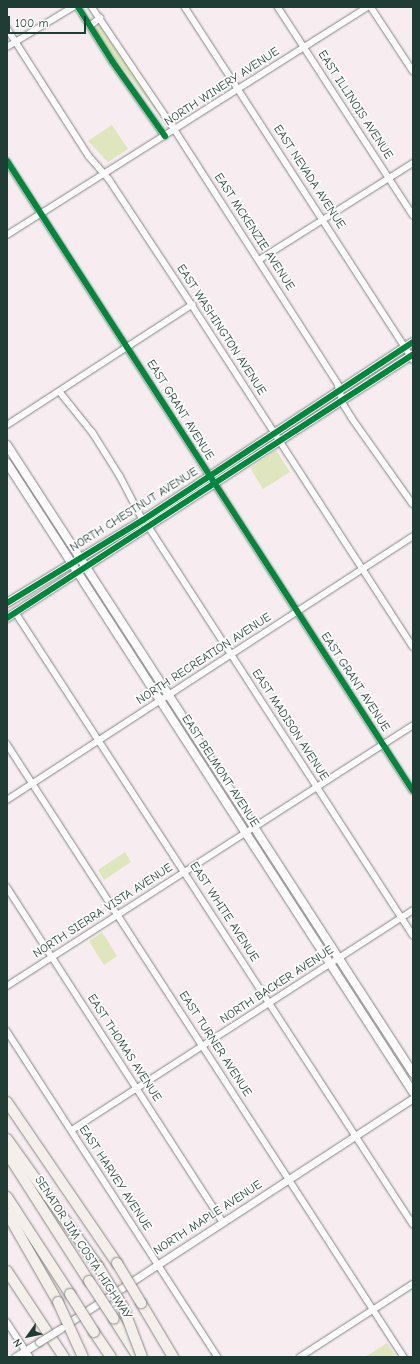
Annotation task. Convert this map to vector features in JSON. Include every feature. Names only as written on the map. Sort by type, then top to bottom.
[{"type":"highway","points":[[7,1102],[117,1263],[173,1357]]},
{"type":"highway","points":[[7,1139],[98,1266],[123,1307],[142,1357]]},
{"type":"highway","name":"SENATOR JIM COSTA HIGHWAY","points":[[7,1153],[138,1357]]},
{"type":"highway","points":[[7,1197],[111,1357]]},
{"type":"highway","points":[[7,1213],[58,1302],[83,1357]]},
{"type":"highway","points":[[7,1271],[64,1357]]},
{"type":"highway","points":[[141,1303],[170,1357]]},
{"type":"highway","points":[[39,1319],[60,1357]]},
{"type":"main road","name":"NORTH CHESTNUT AVENUE","points":[[7,602],[143,520],[413,342]]},
{"type":"main road","name":"NORTH CHESTNUT AVENUE","points":[[7,618],[214,485],[343,399],[412,357]]},
{"type":"main road","name":"EAST BELMONT AVENUE","points":[[7,445],[413,1073]]},
{"type":"main road","name":"EAST BELMONT AVENUE","points":[[7,463],[413,1092]]},
{"type":"street","points":[[7,47],[73,7]]},
{"type":"street","points":[[78,7],[165,136]]},
{"type":"street","name":"EAST MCKENZIE AVENUE","points":[[92,7],[260,260],[341,389],[343,399],[352,418],[392,471],[413,504]]},
{"type":"street","name":"EAST NEVADA AVENUE","points":[[185,7],[412,357]]},
{"type":"street","name":"EAST ILLINOIS AVENUE","points":[[278,7],[413,215]]},
{"type":"street","name":"NORTH WINERY AVENUE","points":[[7,235],[367,7]]},
{"type":"street","points":[[371,7],[413,71]]},
{"type":"street","points":[[90,26],[100,18]]},
{"type":"street","name":"EAST WASHINGTON AVENUE","points":[[7,28],[89,156],[105,174],[192,305],[279,442],[364,568],[413,647]]},
{"type":"street","name":"EAST GRANT AVENUE","points":[[7,161],[128,348],[208,477],[413,791]]},
{"type":"street","points":[[260,260],[413,163]]},
{"type":"street","points":[[7,425],[128,348],[192,305]]},
{"type":"street","points":[[60,392],[93,433],[120,476],[143,520]]},
{"type":"street","name":"EAST MADISON AVENUE","points":[[149,527],[413,935]]},
{"type":"street","name":"NORTH RECREATION AVENUE","points":[[7,800],[231,654],[297,613],[413,536]]},
{"type":"street","name":"EAST WHITE AVENUE","points":[[16,613],[413,1224]]},
{"type":"street","name":"NORTH SIERRA VISTA AVENUE","points":[[7,986],[413,725]]},
{"type":"street","name":"EAST TURNER AVENUE","points":[[7,744],[404,1357]]},
{"type":"street","name":"EAST THOMAS AVENUE","points":[[7,887],[223,1222]]},
{"type":"street","name":"NORTH BACKER AVENUE","points":[[72,1130],[413,910]]},
{"type":"street","name":"EAST HARVEY AVENUE","points":[[7,1031],[72,1130],[157,1265],[218,1357]]},
{"type":"street","name":"NORTH MAPLE AVENUE","points":[[15,1357],[413,1098]]},
{"type":"street","points":[[300,1357],[309,1354],[413,1284]]},
{"type":"street","points":[[7,1322],[30,1357]]},
{"type":"green space","points":[[100,24],[168,125],[110,52],[96,31],[97,25]]},
{"type":"green space","points":[[112,125],[128,149],[108,162],[88,141]]},
{"type":"green space","points":[[276,450],[290,472],[263,489],[250,468]]},
{"type":"green space","points":[[125,852],[131,862],[104,880],[98,870]]},
{"type":"green space","points":[[102,932],[117,956],[104,965],[89,941]]},
{"type":"green space","points":[[387,1343],[395,1355],[391,1357],[365,1357]]},
{"type":"cycle path","points":[[78,7],[112,61],[165,136]]},
{"type":"cycle path","points":[[7,161],[413,791]]},
{"type":"cycle path","points":[[7,603],[143,520],[413,342]]},
{"type":"cycle path","points":[[7,618],[413,354]]}]
